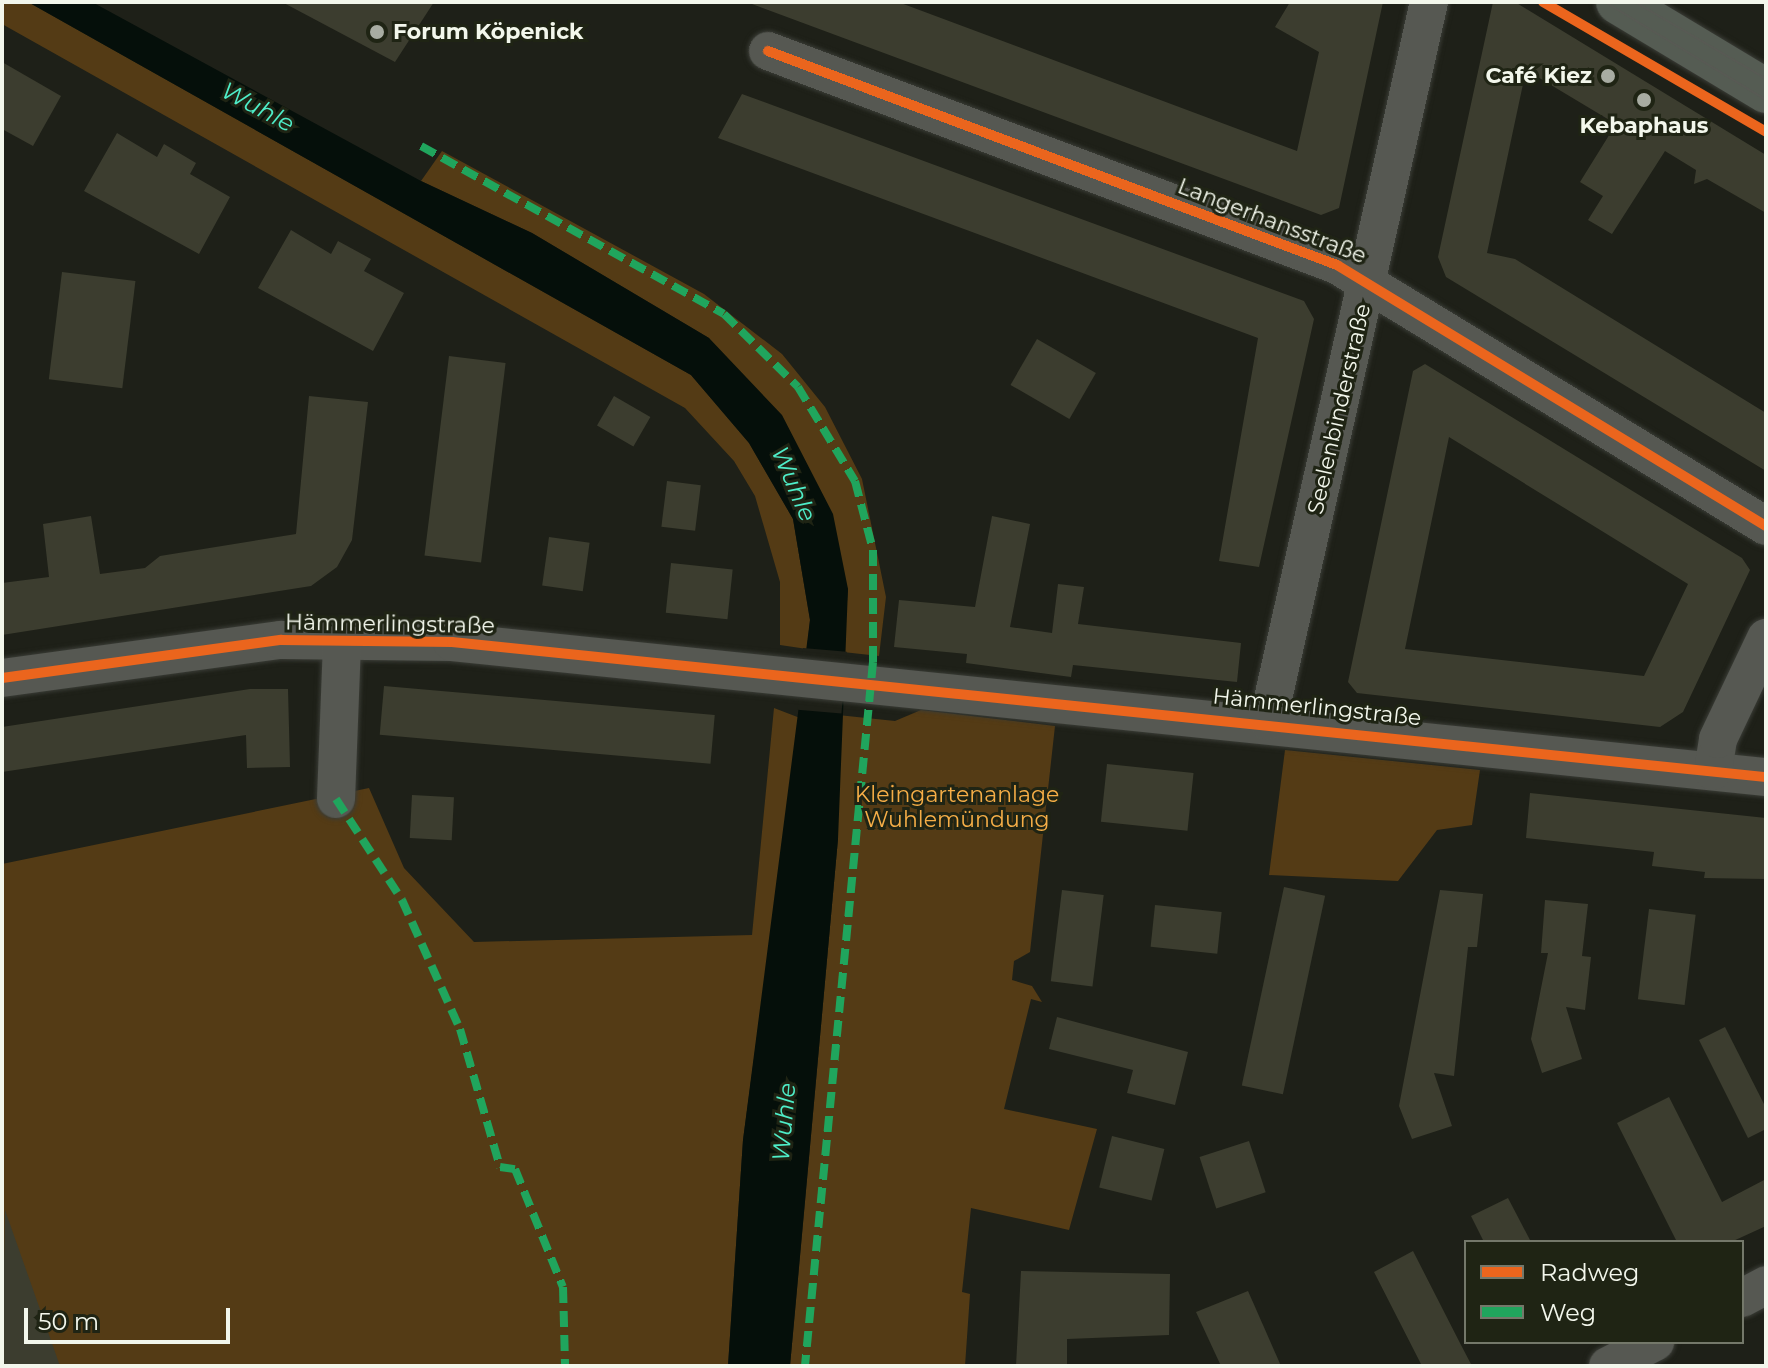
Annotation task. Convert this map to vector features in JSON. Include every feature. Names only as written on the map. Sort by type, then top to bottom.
[{"type":"main road","points":[[1618,2],[1766,91]]},
{"type":"street","name":"Seelenbinderstraße","points":[[1268,721],[1429,2]]},
{"type":"street","name":"Langerhansstraße","points":[[768,51],[1368,280],[1766,526]]},
{"type":"street","points":[[1713,771],[1718,739],[1766,638]]},
{"type":"street","name":"Hämmerlingstraße","points":[[2,678],[281,640],[466,643],[777,676],[1268,721],[1766,777]]},
{"type":"street","name":"Hämmerlingstraße","points":[[336,799],[342,640]]},
{"type":"street","points":[[1744,1297],[1766,1285]]},
{"type":"street","points":[[1608,1366],[1651,1344]]},
{"type":"green space","points":[[2,2],[28,2],[691,375],[749,443],[793,519],[810,620],[807,649],[780,645],[780,582],[755,496],[734,461],[685,408],[2,24]]},
{"type":"green space","points":[[442,151],[704,294],[782,354],[825,407],[862,479],[886,597],[879,656],[843,652],[848,589],[709,338],[532,233],[421,181]]},
{"type":"green space","points":[[774,708],[800,718],[743,1140],[728,1366],[2,1366],[2,864],[369,788],[404,868],[474,942],[752,935]]},
{"type":"green space","name":"Kleingartenanlage Wuhlemündung","points":[[921,710],[1055,726],[1030,952],[1014,961],[1012,980],[1032,986],[1042,1002],[1031,999],[1004,1109],[1097,1129],[1069,1230],[971,1208],[962,1292],[970,1294],[965,1366],[790,1366],[838,839],[838,715],[895,721]]},
{"type":"green space","points":[[1285,750],[1480,770],[1472,825],[1437,830],[1398,881],[1269,875]]},
{"type":"water","name":"Wuhle","points":[[28,2],[92,2],[421,181],[532,233],[709,338],[782,415],[833,514],[848,589],[838,839],[790,1366],[728,1366],[743,1140],[810,620],[793,519],[749,443],[691,375]]},
{"type":"pier","points":[[803,648],[847,652],[841,714],[798,710]]},
{"type":"building","name":"Forum Köpenick","points":[[282,2],[434,2],[395,62]]},
{"type":"building","points":[[898,2],[1297,151],[1319,52],[1275,27],[1290,2],[1383,2],[1339,208],[1321,215],[752,4]]},
{"type":"building","points":[[1493,2],[1515,2],[1766,155],[1766,213],[1707,179],[1694,184],[1696,170],[1665,151],[1612,234],[1588,220],[1603,196],[1580,182],[1616,124],[1526,70],[1487,253],[1515,259],[1766,413],[1766,471],[1446,277],[1438,257]]},
{"type":"building","points":[[2,62],[61,96],[33,146],[2,129]]},
{"type":"building","points":[[742,94],[1304,301],[1314,319],[1259,567],[1219,561],[1258,338],[718,138]]},
{"type":"building","points":[[117,133],[157,157],[164,144],[196,163],[190,174],[230,197],[199,254],[84,191]]},
{"type":"building","points":[[291,230],[331,254],[338,241],[371,259],[364,271],[404,293],[373,351],[258,288]]},
{"type":"building","points":[[62,272],[135,281],[122,388],[49,379]]},
{"type":"building","points":[[1037,339],[1096,373],[1069,419],[1010,385]]},
{"type":"building","points":[[449,356],[506,363],[481,562],[425,556]]},
{"type":"building","points":[[1425,364],[1742,558],[1750,570],[1683,712],[1660,727],[1357,693],[1348,682],[1413,371]],"holes":[[[1449,437],[1688,584],[1644,676],[1405,649]]]},
{"type":"building","points":[[309,396],[368,402],[352,540],[337,567],[311,586],[2,635],[2,583],[49,577],[43,524],[91,516],[100,574],[145,568],[160,556],[296,534]]},
{"type":"building","points":[[614,396],[650,417],[633,446],[597,425]]},
{"type":"building","points":[[667,481],[701,485],[695,531],[661,527]]},
{"type":"building","points":[[992,516],[1030,524],[1010,627],[1052,633],[1058,584],[1084,587],[1078,624],[1241,643],[1237,682],[1073,665],[1071,677],[966,663],[967,654],[894,647],[899,600],[975,607]]},
{"type":"building","points":[[549,537],[590,543],[583,591],[542,586]]},
{"type":"building","points":[[671,563],[733,569],[727,619],[666,613]]},
{"type":"building","points":[[384,686],[715,715],[710,764],[380,735]]},
{"type":"building","points":[[250,689],[288,689],[290,767],[247,768],[246,735],[2,772],[2,727]]},
{"type":"building","points":[[1107,764],[1194,773],[1187,831],[1101,822]]},
{"type":"building","points":[[1530,793],[1766,818],[1766,879],[1704,878],[1705,872],[1652,866],[1654,852],[1526,838]]},
{"type":"building","points":[[412,795],[454,797],[452,840],[410,838]]},
{"type":"building","points":[[1284,887],[1325,896],[1283,1094],[1242,1086]]},
{"type":"building","points":[[1062,890],[1104,895],[1092,986],[1051,981]]},
{"type":"building","points":[[1440,890],[1483,894],[1477,947],[1468,947],[1454,1076],[1434,1073],[1452,1126],[1412,1139],[1399,1106]]},
{"type":"building","points":[[1545,900],[1588,904],[1582,956],[1591,957],[1585,1010],[1566,1007],[1582,1059],[1542,1073],[1531,1039],[1548,953],[1541,953]]},
{"type":"building","points":[[1155,905],[1222,912],[1217,954],[1151,947]]},
{"type":"building","points":[[1649,909],[1696,915],[1685,1005],[1638,999]]},
{"type":"building","points":[[1057,1017],[1188,1052],[1175,1105],[1127,1093],[1133,1070],[1049,1049]]},
{"type":"building","points":[[1725,1027],[1766,1108],[1766,1129],[1748,1138],[1699,1040]]},
{"type":"building","points":[[1669,1097],[1722,1202],[1766,1179],[1766,1226],[1735,1240],[1676,1240],[1617,1123]]},
{"type":"building","points":[[1112,1136],[1164,1149],[1152,1200],[1099,1187]]},
{"type":"building","points":[[1249,1141],[1266,1192],[1216,1208],[1200,1157]]},
{"type":"building","points":[[1508,1198],[1530,1240],[1483,1240],[1471,1216]]},
{"type":"building","points":[[5,1210],[60,1366],[2,1366]]},
{"type":"building","points":[[1413,1251],[1472,1366],[1422,1366],[1374,1272]]},
{"type":"building","points":[[1021,1271],[1170,1274],[1169,1335],[1067,1339],[1067,1366],[1016,1366]]},
{"type":"building","points":[[1248,1291],[1281,1366],[1221,1366],[1196,1312]]},
{"type":"tram line","points":[[1605,2],[1766,100]]},
{"type":"tram line","points":[[1635,2],[1766,79]]},
{"type":"marked path","points":[[421,146],[724,314],[798,387],[855,481],[873,550],[873,662],[805,1366]]},
{"type":"marked path","points":[[336,799],[402,900],[460,1029],[500,1167],[515,1169],[563,1287],[565,1366]]},
{"type":"cycle path","points":[[1543,2],[1766,132]]},
{"type":"cycle path","points":[[768,51],[1337,265],[1766,526]]},
{"type":"cycle path","points":[[2,678],[281,640],[452,642],[1766,777]]},
{"type":"place","name":"Forum Köpenick","points":[[377,32]]},
{"type":"place","name":"Café Kiez","points":[[1608,76]]},
{"type":"place","name":"Kebaphaus","points":[[1644,100]]}]
